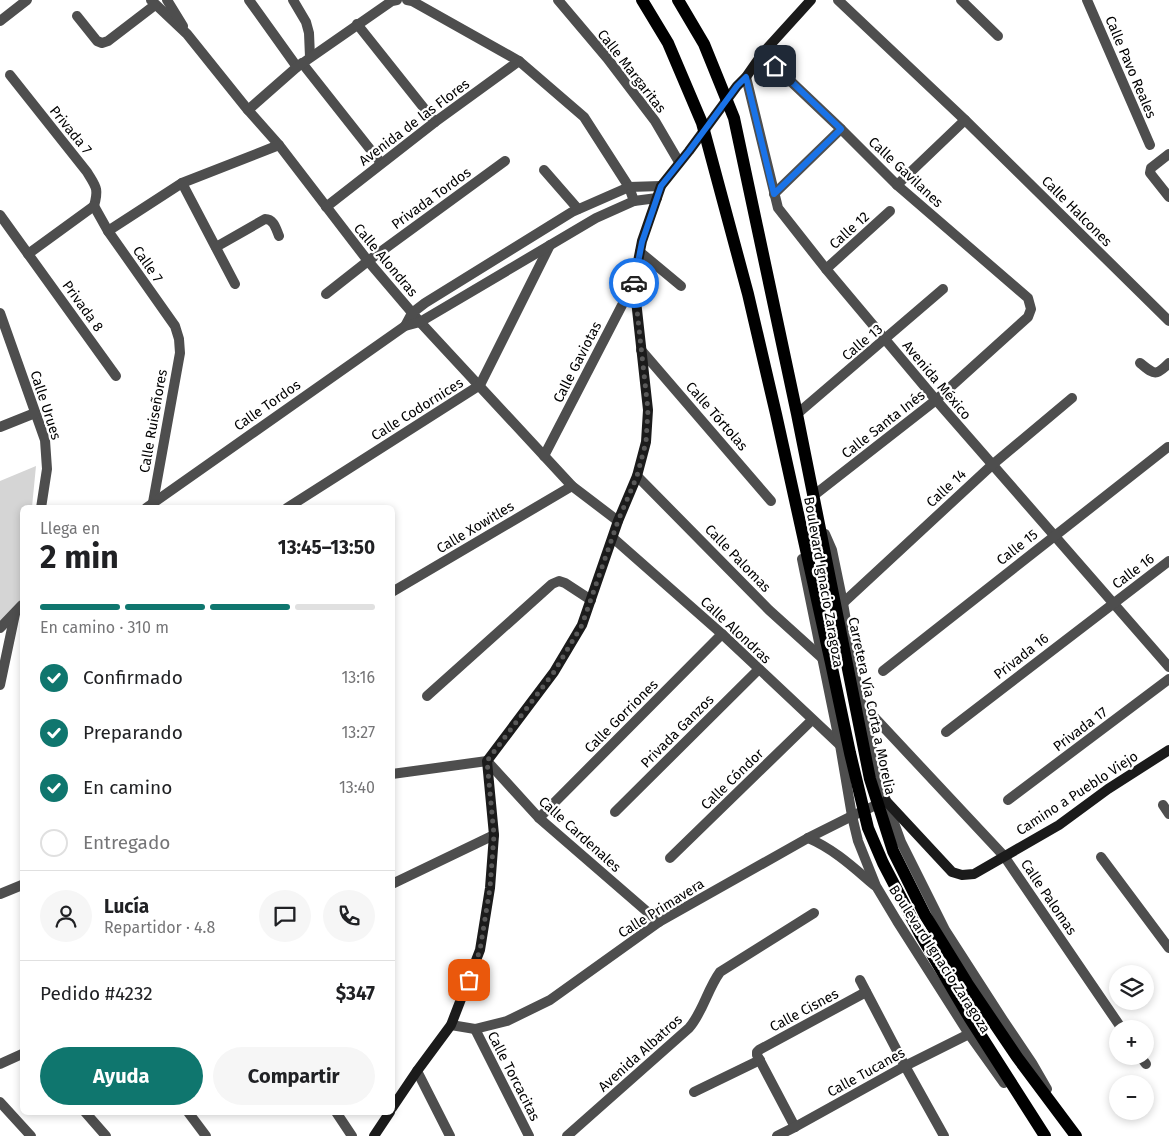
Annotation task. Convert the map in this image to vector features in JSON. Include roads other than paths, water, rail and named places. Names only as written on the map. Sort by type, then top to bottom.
[{"type":"main road","name":"Boulevard Ignacio Zaragoza","points":[[642,0],[668,43],[702,123],[748,294],[800,522]]},
{"type":"main road","name":"Boulevard Ignacio Zaragoza","points":[[678,0],[704,44],[734,118],[819,522]]},
{"type":"main road","points":[[395,1104],[451,1025],[480,950],[490,888],[494,835],[487,761],[554,672],[582,625],[618,521],[637,476],[646,442],[648,410],[634,282],[642,242],[661,186],[762,54],[811,0]]},
{"type":"main road","points":[[800,522],[868,828],[883,862],[920,934],[969,1017],[1043,1134]]},
{"type":"main road","name":"Carretera Vía Corta a Morelia","points":[[819,522],[870,779],[893,851],[924,915],[967,983],[1017,1057],[1062,1116]]},
{"type":"main road","name":"Camino a Pueblo Viejo","points":[[886,801],[952,872],[962,875],[974,874],[1059,825],[1108,789],[1169,750]]},
{"type":"main road","points":[[374,1136],[388,1115]]},
{"type":"main road","name":"Boulevard Ignacio Zaragoza","points":[[1062,1116],[1076,1136]]},
{"type":"street","points":[[0,21],[27,0]]},
{"type":"street","points":[[167,0],[187,34]]},
{"type":"street","points":[[249,0],[303,62],[381,163]]},
{"type":"street","points":[[293,0],[306,22],[309,33],[303,62]]},
{"type":"street","points":[[248,110],[303,62],[392,1],[398,0]]},
{"type":"street","points":[[407,0],[412,1],[519,61],[584,117],[629,187],[634,201]]},
{"type":"street","name":"Calle Margaritas","points":[[560,0],[655,121],[679,162]]},
{"type":"street","name":"Calle Halcones","points":[[838,0],[966,120],[1169,321]]},
{"type":"street","points":[[961,0],[998,36]]},
{"type":"street","name":"Calle Pavo Reales","points":[[1087,0],[1150,145]]},
{"type":"street","points":[[77,16],[97,40],[102,43],[108,41],[153,2]]},
{"type":"street","name":"Calle Alondras","points":[[153,2],[187,34],[248,110],[279,145],[368,261],[420,322],[572,486],[618,521]]},
{"type":"street","points":[[357,24],[435,122]]},
{"type":"street","name":"Calle Gavilanes","points":[[762,54],[897,185],[1028,298],[1031,309]]},
{"type":"street","name":"Avenida de las Flores","points":[[326,207],[435,122],[519,61]]},
{"type":"street","name":"Privada 7","points":[[10,75],[87,172],[97,189],[94,206]]},
{"type":"street","name":"Avenida México","points":[[746,77],[778,208],[826,269],[936,400],[1169,666]]},
{"type":"street","points":[[897,185],[966,120]]},
{"type":"street","points":[[774,194],[841,129]]},
{"type":"street","points":[[108,231],[182,183],[279,145]]},
{"type":"street","points":[[1169,154],[1151,168],[1150,173],[1169,197]]},
{"type":"street","name":"Privada Tordos","points":[[326,294],[505,161]]},
{"type":"street","points":[[544,170],[578,209]]},
{"type":"street","points":[[182,183],[235,284]]},
{"type":"street","name":"Calle Tordos","points":[[405,326],[412,313],[433,298],[578,209],[629,187],[661,186]]},
{"type":"street","name":"Calle Tordos","points":[[151,505],[405,326],[420,322],[596,218],[634,201],[657,198]]},
{"type":"street","points":[[0,214],[28,254],[94,206]]},
{"type":"street","name":"Calle 7","points":[[94,206],[108,231],[174,326],[179,338]]},
{"type":"street","name":"Calle 12","points":[[826,269],[890,212]]},
{"type":"street","points":[[216,247],[265,219],[272,221],[279,236]]},
{"type":"street","name":"Calle Codornices","points":[[292,505],[480,386],[550,245]]},
{"type":"street","points":[[640,252],[681,286]]},
{"type":"street","name":"Privada 8","points":[[28,254],[116,376]]},
{"type":"street","name":"Calle Gaviotas","points":[[544,456],[634,282]]},
{"type":"street","name":"Calle 13","points":[[797,414],[943,289]]},
{"type":"street","name":"Calle Santa Inés","points":[[813,496],[936,400],[1028,317],[1031,309]]},
{"type":"street","name":"Calle Urues","points":[[0,313],[45,440],[47,469],[41,505]]},
{"type":"street","name":"Calle Ruiseñores","points":[[150,505],[180,353],[179,338]]},
{"type":"street","name":"Calle Tórtolas","points":[[641,350],[771,501]]},
{"type":"street","points":[[1140,363],[1152,372],[1157,373],[1161,372],[1169,363]]},
{"type":"street","name":"Calle 14","points":[[843,603],[992,465],[1072,398]]},
{"type":"street","points":[[0,427],[35,413]]},
{"type":"street","name":"Calle 15","points":[[884,671],[1168,447]]},
{"type":"street","name":"Calle Palomas","points":[[637,476],[769,610],[821,657]]},
{"type":"street","name":"Calle Xowitles","points":[[395,590],[572,486]]},
{"type":"street","name":"Boulevard Ignacio Zaragoza","points":[[800,522],[801,553],[858,841],[876,886],[897,921],[969,1034],[1043,1134]]},
{"type":"street","name":"Boulevard Ignacio Zaragoza","points":[[819,522],[832,550],[860,702],[886,801],[901,842],[946,930],[1032,1063],[1062,1116]]},
{"type":"street","name":"Calle Alondras","points":[[613,538],[722,634],[840,745]]},
{"type":"street","name":"Calle 16","points":[[1114,602],[1169,561]]},
{"type":"street","points":[[427,696],[552,584],[559,581],[565,583],[591,600]]},
{"type":"street","name":"Privada 16","points":[[946,732],[1114,602]]},
{"type":"street","points":[[0,628],[20,607]]},
{"type":"street","points":[[0,685],[14,614]]},
{"type":"street","name":"Calle Gorriones","points":[[539,818],[722,634]]},
{"type":"street","name":"Privada Ganzos","points":[[615,812],[759,669]]},
{"type":"street","name":"Privada 17","points":[[1008,800],[1169,679]]},
{"type":"street","name":"Calle Palomas","points":[[860,702],[1004,856],[1116,1020]]},
{"type":"street","name":"Calle Cóndor","points":[[670,858],[812,720]]},
{"type":"street","points":[[395,774],[487,761]]},
{"type":"street","name":"Calle Cardenales","points":[[487,761],[539,818],[659,922]]},
{"type":"street","name":"Calle Primavera","points":[[451,1025],[474,1029],[507,1021],[550,1000],[659,922],[808,838],[886,801]]},
{"type":"street","points":[[395,883],[494,835]]},
{"type":"street","points":[[808,838],[839,855],[876,886]]},
{"type":"street","points":[[1101,857],[1169,948]]},
{"type":"street","points":[[0,894],[20,886]]},
{"type":"street","name":"Avenida Albatros","points":[[567,1136],[696,1020],[713,980],[720,972],[814,913]]},
{"type":"street","points":[[860,980],[904,1066],[944,1136]]},
{"type":"street","name":"Calle Cisnes","points":[[694,1092],[758,1056],[759,1050],[866,992]]},
{"type":"street","name":"Calle Torcacitas","points":[[474,1029],[529,1136]]},
{"type":"street","name":"Calle Tucanes","points":[[777,1136],[904,1066],[969,1034]]},
{"type":"street","points":[[0,1064],[20,1055]]},
{"type":"street","points":[[758,1056],[795,1127]]},
{"type":"street","points":[[417,1071],[450,1136]]},
{"type":"street","points":[[0,1102],[31,1136]]},
{"type":"street","points":[[88,1115],[106,1136]]},
{"type":"street","points":[[190,1115],[206,1136]]},
{"type":"street","points":[[338,1115],[352,1136]]}]
